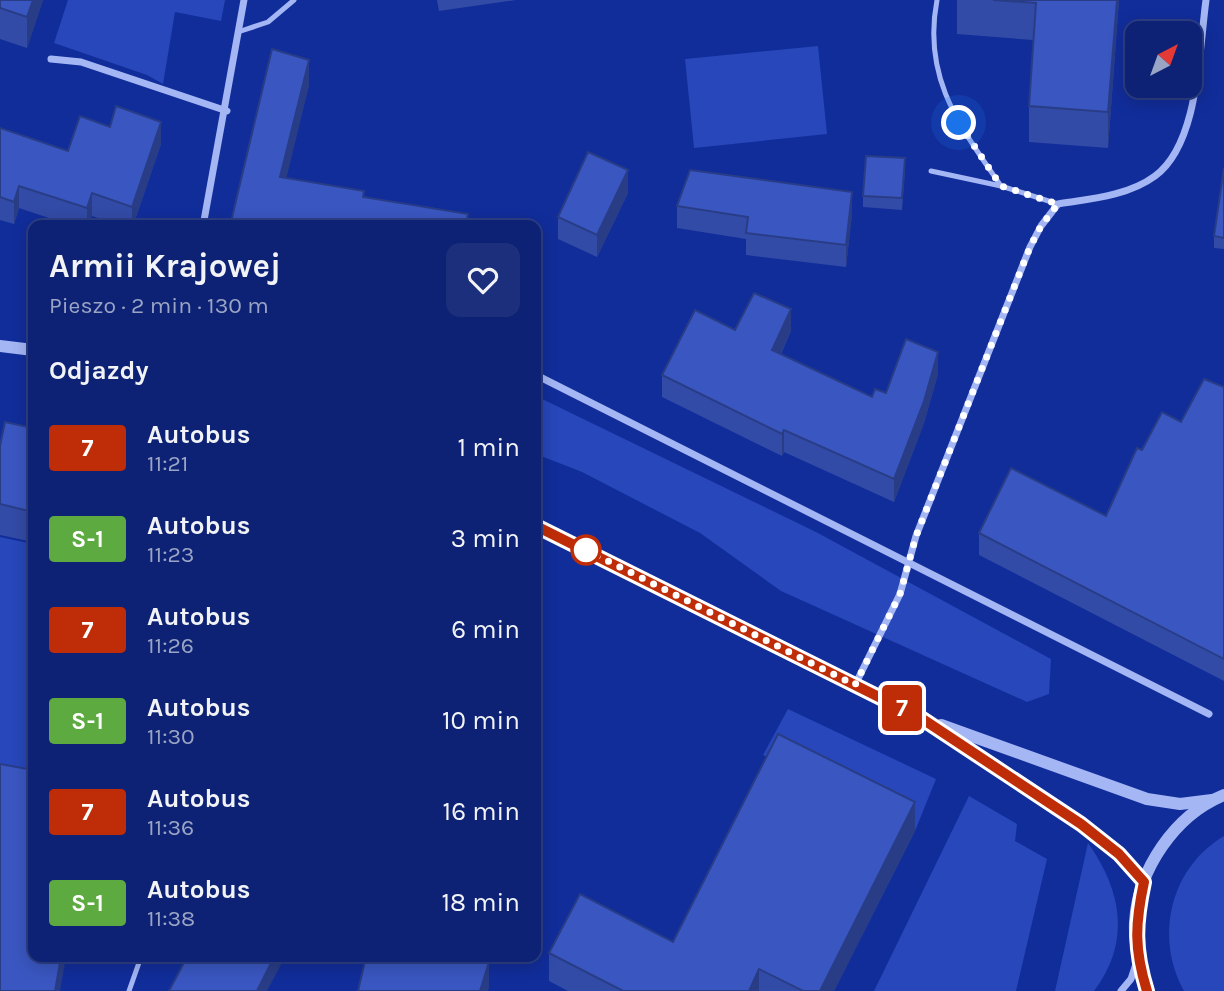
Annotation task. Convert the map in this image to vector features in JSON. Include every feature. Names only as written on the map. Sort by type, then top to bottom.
[{"type":"street","points":[[204,220],[241,31],[244,0]]},
{"type":"street","points":[[855,685],[900,594],[916,536],[1030,247],[1041,226],[1058,204],[1111,196],[1156,176],[1176,151],[1189,121],[1206,0]]},
{"type":"street","points":[[51,60],[81,62],[226,111]]},
{"type":"street","points":[[0,346],[28,349]]},
{"type":"street","points":[[541,378],[1209,714]]},
{"type":"street","points":[[541,528],[921,718],[1147,799],[1180,804],[1218,797]]},
{"type":"street","points":[[921,718],[1081,824],[1119,854],[1144,882]]},
{"type":"street","points":[[1147,991],[1138,960],[1135,921],[1144,882],[1167,840],[1182,822],[1218,797]]},
{"type":"street","points":[[1121,991],[1130,979],[1138,960]]},
{"type":"lane","points":[[241,31],[268,22],[294,0]]},
{"type":"lane","points":[[937,0],[935,49],[950,108],[1001,186]]},
{"type":"lane","points":[[931,171],[1001,186],[1058,204]]},
{"type":"lane","points":[[130,991],[139,962]]},
{"type":"shaded area","points":[[68,0],[225,0],[221,21],[175,12],[163,84],[147,75],[54,43]]},
{"type":"shaded area","points":[[818,46],[827,134],[694,148],[685,59]]},
{"type":"shaded area","points":[[541,398],[816,532],[1051,659],[1049,694],[1027,702],[781,591],[700,533],[582,472],[541,456]]},
{"type":"shaded area","points":[[0,537],[28,543],[28,774],[0,769]]},
{"type":"shaded area","points":[[788,709],[936,779],[915,831],[763,755]]},
{"type":"shaded area","points":[[969,796],[1017,824],[1015,841],[1047,859],[1016,991],[874,991]]},
{"type":"shaded area","points":[[1224,836],[1224,991],[1184,991],[1170,948],[1172,905],[1191,866]]},
{"type":"shaded area","points":[[1088,843],[1100,861],[1115,898],[1118,917],[1113,954],[1106,973],[1094,991],[1055,991]]},
{"type":"building","points":[[0,0],[33,0],[27,17],[0,8]]},
{"type":"building","points":[[993,0],[1117,0],[1108,112],[1029,106],[1036,3]]},
{"type":"building","points":[[272,49],[309,60],[280,177],[364,191],[363,197],[468,214],[467,220],[231,220]]},
{"type":"building","points":[[116,106],[161,122],[132,207],[92,193],[87,208],[19,186],[14,202],[0,197],[0,128],[68,151],[80,116],[110,127]]},
{"type":"building","points":[[588,152],[628,170],[597,235],[558,217]]},
{"type":"building","points":[[866,156],[905,158],[902,198],[863,196]]},
{"type":"building","points":[[1224,168],[1224,238],[1214,236]]},
{"type":"building","points":[[690,170],[852,192],[846,245],[746,233],[748,217],[677,206]]},
{"type":"building","points":[[754,293],[791,309],[772,350],[872,397],[875,389],[886,393],[906,339],[938,352],[924,401],[894,479],[784,430],[782,434],[662,375],[695,310],[735,330]]},
{"type":"building","points":[[1204,379],[1224,387],[1224,659],[979,533],[1011,468],[1106,516],[1137,448],[1142,450],[1162,412],[1181,422]]},
{"type":"building","points":[[5,422],[28,427],[28,511],[0,504],[0,446]]},
{"type":"building","points":[[778,734],[915,802],[820,991],[803,991],[759,969],[749,991],[623,991],[549,953],[580,894],[673,942]]},
{"type":"building","points":[[0,764],[28,769],[28,962],[60,962],[55,991],[0,991]]},
{"type":"building","points":[[184,962],[272,962],[257,991],[169,991]]},
{"type":"building","points":[[365,962],[489,962],[480,991],[358,991]]},
{"type":"bus line","name":"7","points":[[541,528],[921,718],[1081,824],[1119,854],[1144,882],[1135,921],[1138,960],[1147,991]]},
{"type":"route","points":[[586,550],[855,685],[900,594],[916,536],[1030,247],[1041,226],[1058,204],[1001,186],[959,123]]}]
